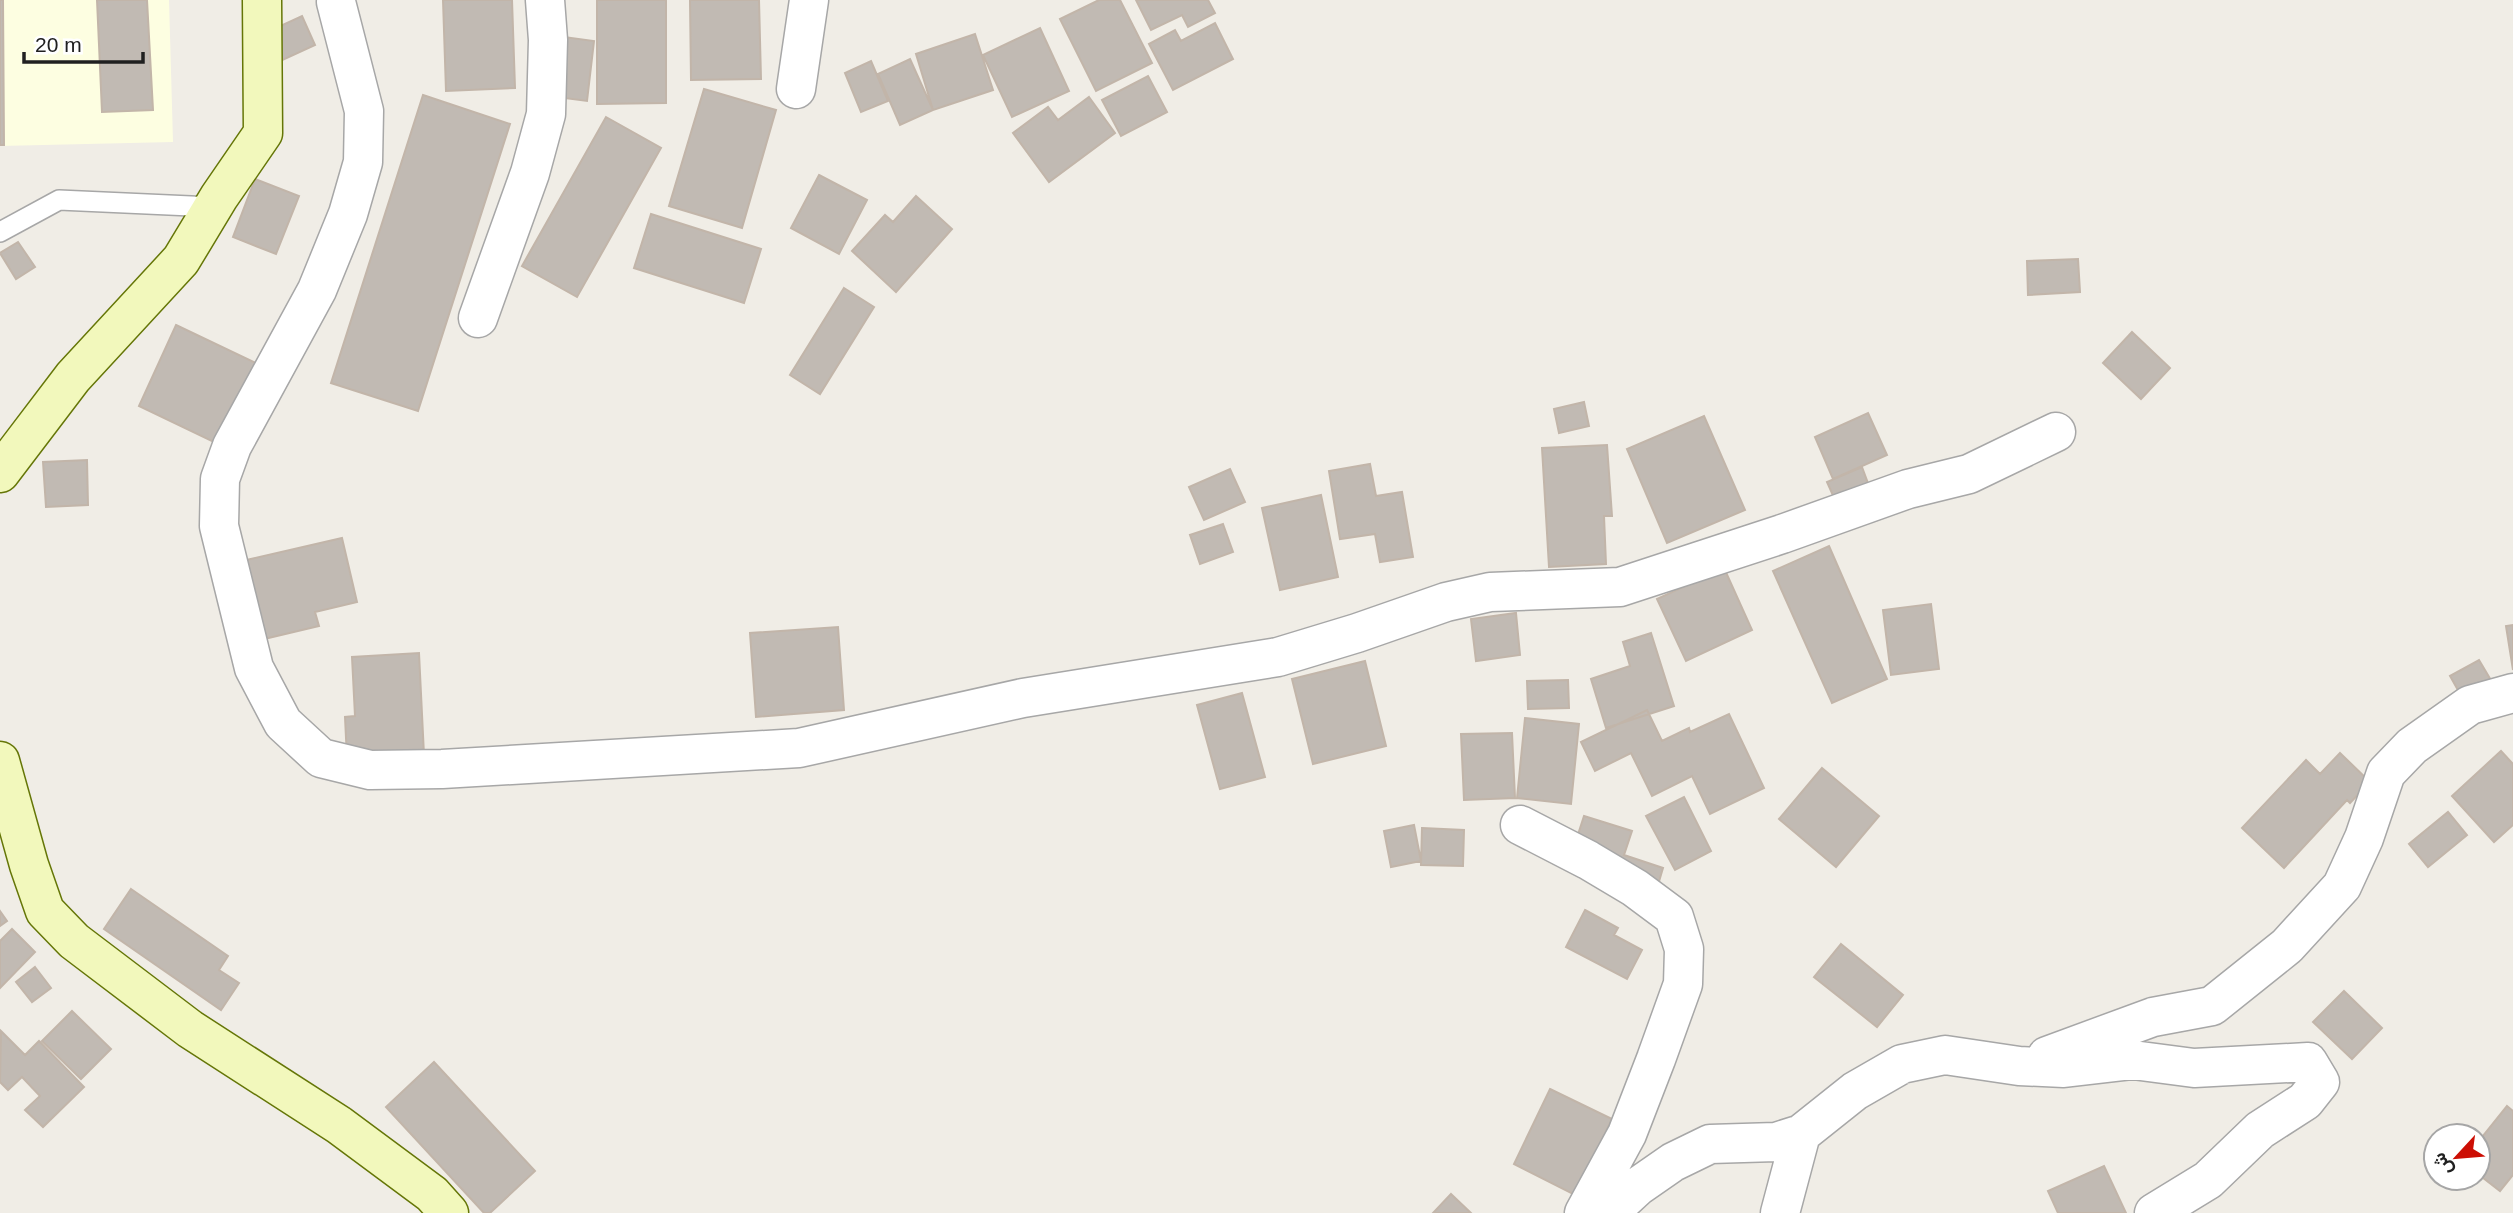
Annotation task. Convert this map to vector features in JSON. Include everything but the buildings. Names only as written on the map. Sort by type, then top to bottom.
[{"type":"main road","points":[[0,473],[73,377],[181,260],[263,133],[262,0]]},
{"type":"main road","points":[[0,761],[29,865],[45,911],[74,941],[190,1029],[339,1125],[432,1194],[449,1213]]},
{"type":"street","points":[[478,318],[530,173],[546,114],[548,40],[545,0]]},
{"type":"street","points":[[796,89],[809,0]]},
{"type":"street","points":[[335,1],[364,111],[363,162],[348,214],[317,290],[232,446],[220,479],[219,526],[254,668],[283,723],[321,758],[370,770],[442,769],[799,748],[1023,698],[1278,657],[1446,602],[1490,592],[1620,587],[1908,489],[1969,474],[2056,432]]},
{"type":"street","points":[[2019,1066],[2153,1017],[2212,1006],[2287,946],[2342,886],[2364,838],[2386,773],[2412,746],[2470,705],[2513,693]]},
{"type":"street","points":[[1520,825],[1635,888],[1674,917],[1684,949],[1683,984],[1656,1059],[1627,1134],[1584,1213]]},
{"type":"street","points":[[1609,1213],[1637,1187],[1673,1161],[1710,1144],[1776,1142],[1801,1134],[1855,1091],[1902,1064],[1945,1055],[2019,1066],[2064,1068],[2133,1060],[2194,1068],[2308,1062],[2320,1082],[2305,1101],[2260,1130],[2208,1180],[2154,1213]]},
{"type":"street","points":[[1780,1213],[1801,1134]]},
{"type":"lane","points":[[0,232],[59,200],[213,207]]},
{"type":"shaded area","points":[[0,0],[169,0],[173,142],[0,146]]}]
